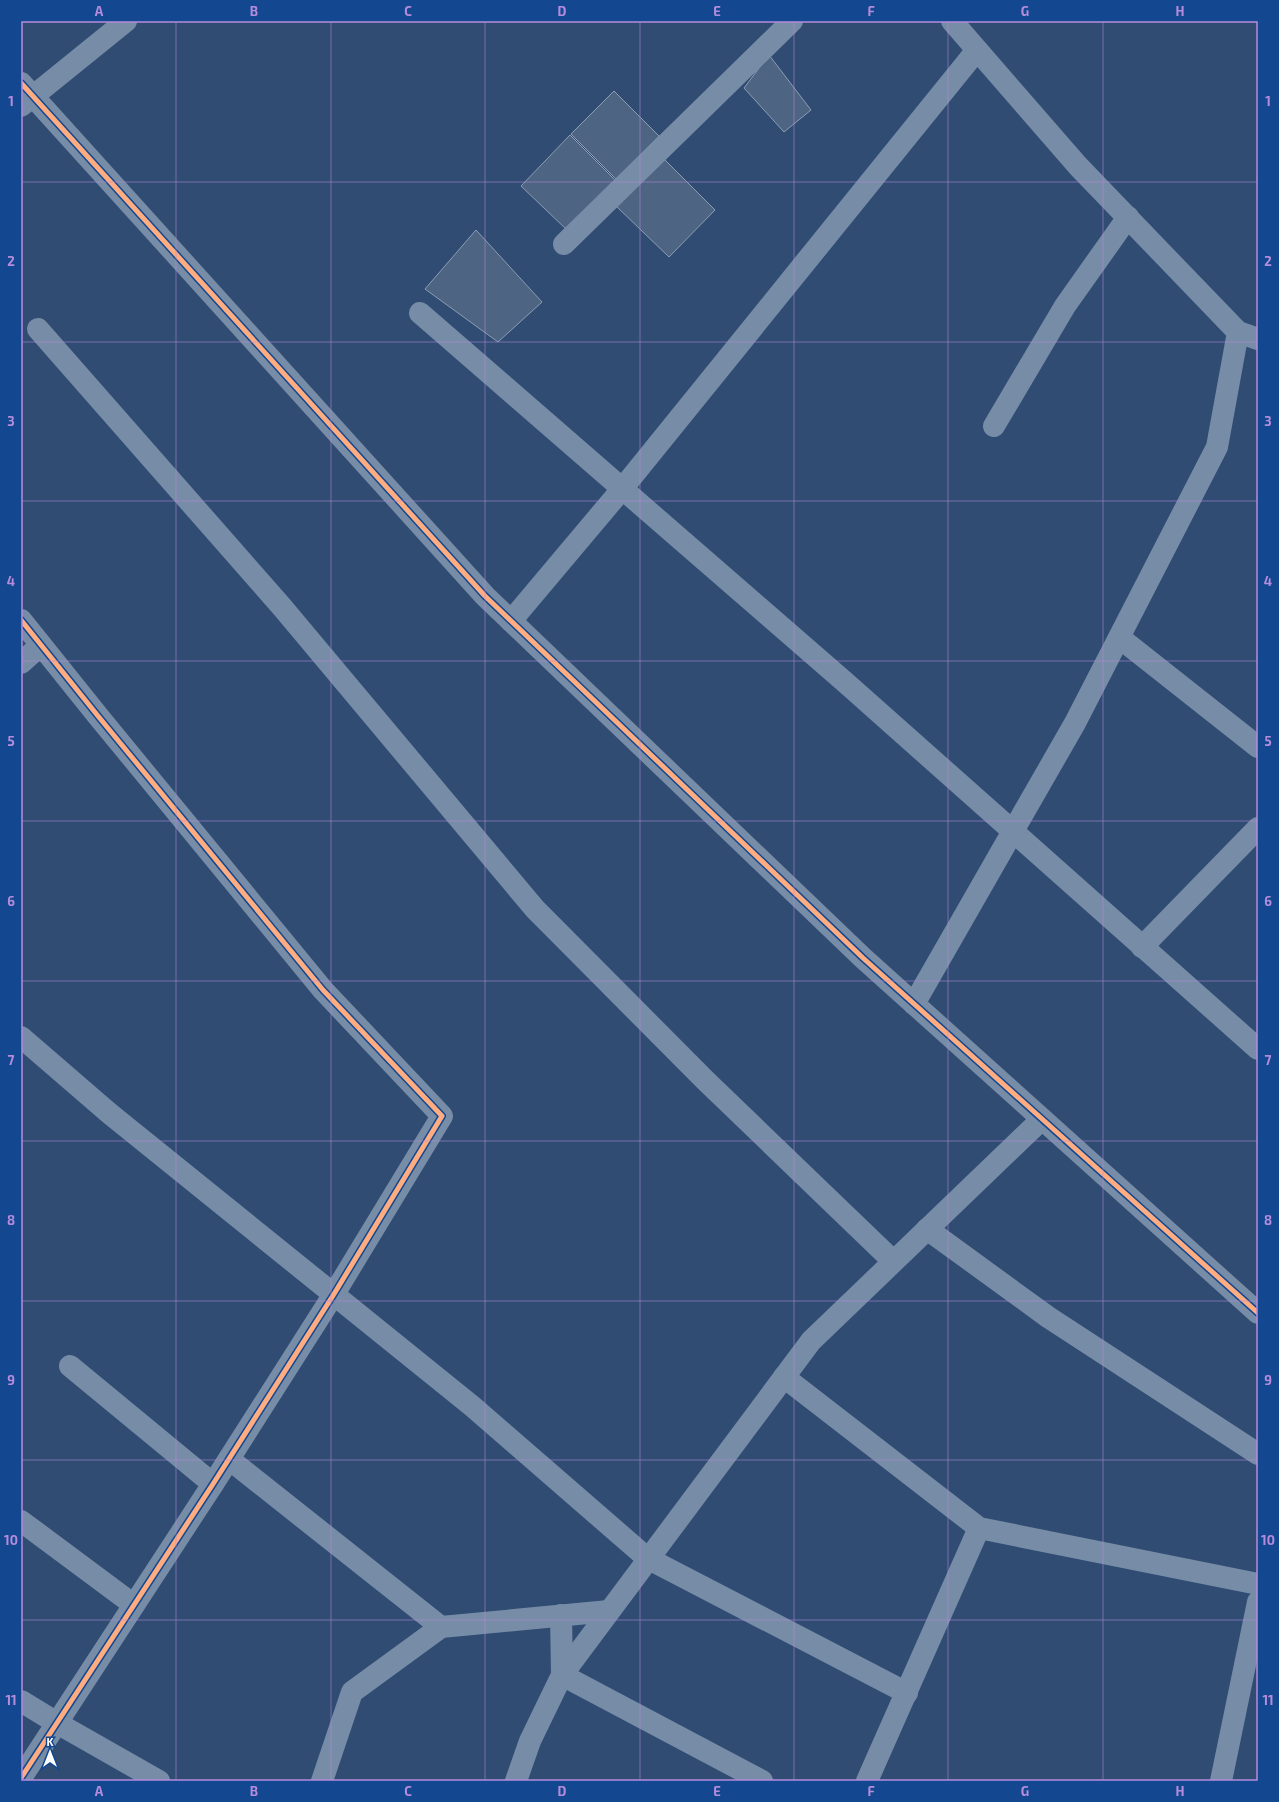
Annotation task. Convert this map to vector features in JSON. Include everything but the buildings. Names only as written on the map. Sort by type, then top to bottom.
[{"type":"street","points":[[126,21],[25,95],[474,584],[511,621],[857,952],[1258,1313]]},
{"type":"street","points":[[564,244],[792,21]]},
{"type":"street","points":[[914,1004],[1076,723],[1217,447],[1248,336],[1078,166],[952,21]]},
{"type":"street","points":[[511,621],[622,489],[977,50]]},
{"type":"street","points":[[994,426],[1065,306],[1128,217]]},
{"type":"street","points":[[420,313],[846,683],[1258,1049]]},
{"type":"street","points":[[38,329],[282,607],[535,909],[706,1081],[893,1261]]},
{"type":"street","points":[[21,620],[323,990],[442,1116],[334,1294],[213,1484],[21,1778]]},
{"type":"street","points":[[1120,638],[1258,748]]},
{"type":"street","points":[[21,663],[41,645]]},
{"type":"street","points":[[1142,947],[1258,828]]},
{"type":"street","points":[[21,1037],[109,1113],[472,1406],[648,1558],[907,1693]]},
{"type":"street","points":[[516,1781],[530,1741],[562,1675],[811,1341],[1042,1119]]},
{"type":"street","points":[[927,1229],[1048,1318],[1258,1454]]},
{"type":"street","points":[[70,1366],[213,1484]]},
{"type":"street","points":[[784,1377],[979,1528],[1258,1584]]},
{"type":"street","points":[[229,1459],[441,1627]]},
{"type":"street","points":[[21,1521],[134,1605]]},
{"type":"street","points":[[867,1781],[979,1528]]},
{"type":"street","points":[[1221,1781],[1258,1602]]},
{"type":"street","points":[[322,1781],[352,1692],[441,1627],[609,1611]]},
{"type":"street","points":[[561,1615],[562,1675]]},
{"type":"street","points":[[562,1675],[762,1781]]},
{"type":"street","points":[[21,1701],[152,1779]]},
{"type":"cycle path","points":[[21,83],[485,596],[863,958],[1258,1313]]},
{"type":"cycle path","points":[[21,620],[323,990],[442,1116],[334,1294],[213,1484],[21,1778]]}]
